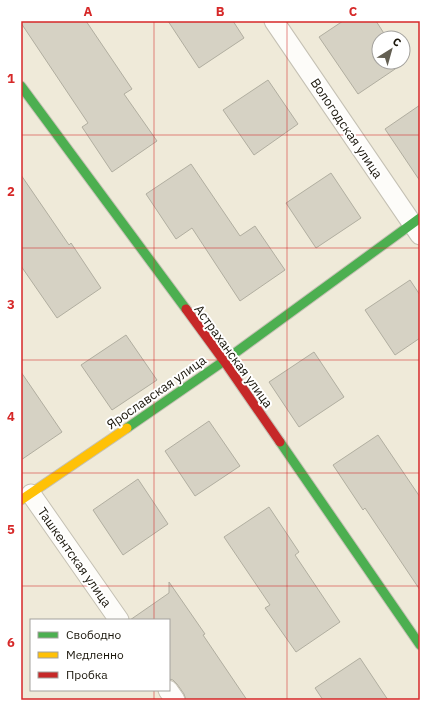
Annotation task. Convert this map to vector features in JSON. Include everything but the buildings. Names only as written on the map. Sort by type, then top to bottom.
[{"type":"street","name":"Вологодская улица","points":[[274,21],[417,226]]},
{"type":"street","name":"Астраханская улица","points":[[21,86],[224,361],[420,645]]},
{"type":"street","name":"Ярославская улица","points":[[26,497],[417,226]]},
{"type":"street","name":"Ташкентская улица","points":[[26,497],[118,619]]},
{"type":"street","points":[[169,691],[175,700]]},
{"type":"traffic: fast","points":[[21,86],[186,309]]},
{"type":"traffic: fast","points":[[127,428],[224,361],[420,218]]},
{"type":"traffic: fast","points":[[280,442],[420,645]]},
{"type":"traffic: slow","points":[[21,500],[127,428]]},
{"type":"traffic: jam","points":[[186,309],[280,442]]}]
